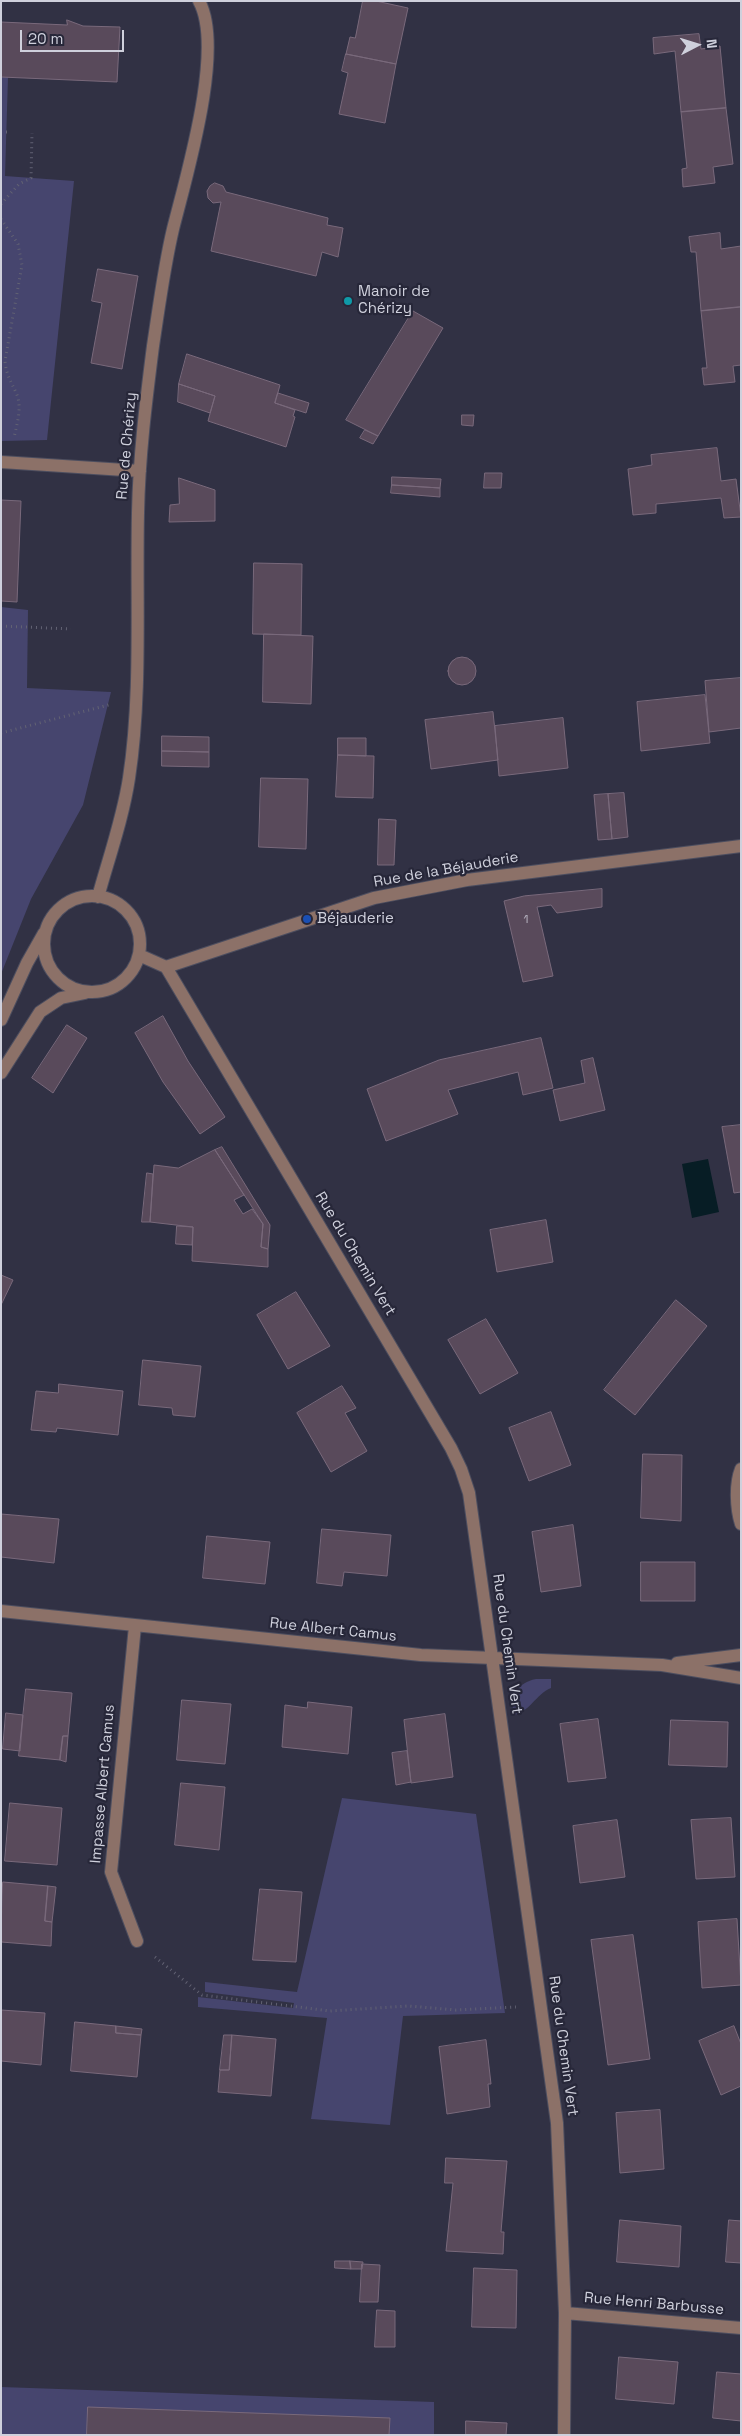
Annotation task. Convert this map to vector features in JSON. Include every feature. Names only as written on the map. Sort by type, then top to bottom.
[{"type":"street","name":"Rue de Chérizy","points":[[98,897],[125,802],[132,755],[135,704],[140,471],[147,392],[160,300],[206,75],[207,27],[204,10],[199,1]]},
{"type":"street","points":[[5,462],[140,471]]},
{"type":"street","name":"Rue de la Béjauderie","points":[[166,967],[374,898],[467,880],[741,846]]},
{"type":"street","points":[[1,1020],[27,963],[54,914],[67,903],[82,897],[98,897],[114,901],[126,911],[135,924],[140,939],[139,955],[132,972],[119,984],[104,991],[86,992],[60,998],[40,1012],[1,1073]]},
{"type":"street","points":[[46,928],[44,944],[46,960],[55,976],[69,987],[86,992]]},
{"type":"street","points":[[139,955],[166,967]]},
{"type":"street","name":"Rue du Chemin Vert","points":[[166,967],[458,1462],[468,1493],[557,2122],[565,2313],[564,2435]]},
{"type":"street","points":[[741,1469],[738,1485],[738,1514],[741,1524]]},
{"type":"street","name":"Rue Albert Camus","points":[[1,1611],[420,1655],[662,1665],[741,1678]]},
{"type":"street","name":"Impasse Albert Camus","points":[[135,1626],[111,1872],[137,1942]]},
{"type":"street","name":"Rue Albert Camus","points":[[662,1665],[741,1655]]},
{"type":"street","name":"Rue Henri Barbusse","points":[[565,2313],[741,2328]]},
{"type":"path","points":[[1,132],[9,132]]},
{"type":"path","points":[[1,204],[19,184],[31,178],[32,133]]},
{"type":"path","points":[[1,219],[18,244],[22,265],[5,361],[6,370],[19,405],[19,415],[5,462]]},
{"type":"path","points":[[1,364],[5,361]]},
{"type":"path","points":[[1,626],[71,629]]},
{"type":"path","points":[[1,733],[92,710],[107,704],[135,704]]},
{"type":"path","points":[[137,1942],[202,1995],[346,2011],[382,2006],[456,2010],[542,2006]]},
{"type":"shaded area","points":[[1,77],[8,77],[5,176],[74,181],[47,440],[1,441]]},
{"type":"shaded area","points":[[1,607],[28,610],[27,688],[111,692],[83,805],[31,899],[1,974]]},
{"type":"shaded area","points":[[536,1679],[551,1679],[551,1688],[541,1694],[524,1711],[513,1715],[513,1702],[517,1691],[524,1684]]},
{"type":"shaded area","points":[[342,1798],[476,1814],[505,2013],[403,2016],[390,2125],[311,2119],[327,2018],[198,2007],[198,1997],[293,2008],[294,2003],[205,1992],[205,1982],[297,1992]]},
{"type":"shaded area","points":[[1,2387],[434,2402],[434,2435],[389,2435],[88,2408],[87,2435],[1,2435]]},
{"type":"water","points":[[708,1159],[719,1212],[692,1218],[682,1164]]},
{"type":"building","points":[[363,1],[376,1],[408,8],[396,64],[346,54],[350,37],[355,38]]},
{"type":"building","points":[[67,20],[83,26],[120,27],[117,82],[1,77],[1,22],[67,25]]},
{"type":"building","points":[[699,34],[701,49],[720,46],[726,108],[681,112],[675,51],[654,54],[653,38]]},
{"type":"building","points":[[346,54],[396,64],[385,123],[339,114],[348,73],[342,71]]},
{"type":"building","points":[[726,108],[733,164],[713,167],[715,183],[683,187],[682,169],[687,168],[681,112]]},
{"type":"building","points":[[215,183],[223,186],[226,192],[328,218],[327,225],[343,228],[338,257],[322,252],[316,276],[211,251],[221,202],[213,203],[208,198],[207,191]]},
{"type":"building","points":[[720,233],[721,249],[741,246],[741,307],[701,311],[696,252],[691,252],[689,237]]},
{"type":"building","points":[[98,269],[138,276],[122,369],[91,363],[102,303],[92,301]]},
{"type":"building","points":[[741,307],[741,365],[733,366],[735,382],[704,385],[702,368],[707,368],[701,311]]},
{"type":"building","points":[[413,311],[443,328],[378,436],[346,420]]},
{"type":"building","points":[[187,354],[280,385],[275,403],[295,410],[293,416],[295,417],[286,447],[208,421],[215,396],[179,384]]},
{"type":"building","points":[[179,384],[215,396],[210,413],[178,402]]},
{"type":"building","points":[[278,393],[309,403],[306,413],[275,403]]},
{"type":"building","points":[[462,415],[474,415],[473,426],[462,425]]},
{"type":"building","points":[[365,430],[378,436],[373,444],[360,438]]},
{"type":"building","points":[[717,448],[721,481],[736,479],[741,517],[724,518],[721,498],[656,504],[656,513],[633,515],[628,469],[652,465],[651,455]]},
{"type":"building","points":[[485,473],[502,473],[501,488],[484,488]]},
{"type":"building","points":[[392,477],[441,479],[440,488],[392,485]]},
{"type":"building","points":[[179,478],[215,490],[215,521],[169,522],[170,505],[179,504]]},
{"type":"building","points":[[392,485],[440,488],[440,497],[391,493]]},
{"type":"building","points":[[1,500],[21,501],[17,602],[1,601]]},
{"type":"building","points":[[254,563],[302,564],[301,635],[253,634]]},
{"type":"building","points":[[264,634],[313,636],[311,704],[263,702]]},
{"type":"building","points":[[462,657],[472,661],[476,671],[472,681],[462,685],[452,681],[448,671],[452,661]]},
{"type":"building","points":[[741,678],[741,728],[709,732],[705,681]]},
{"type":"building","points":[[705,695],[710,743],[641,751],[637,702]]},
{"type":"building","points":[[493,712],[498,760],[431,769],[425,720]]},
{"type":"building","points":[[563,718],[568,768],[499,776],[495,726]]},
{"type":"building","points":[[162,736],[209,737],[209,752],[162,751]]},
{"type":"building","points":[[338,738],[366,738],[366,756],[338,755]]},
{"type":"building","points":[[162,751],[209,752],[209,767],[162,766]]},
{"type":"building","points":[[338,755],[374,756],[373,798],[336,797]]},
{"type":"building","points":[[261,778],[308,779],[306,849],[259,847]]},
{"type":"building","points":[[624,793],[628,837],[612,839],[608,794]]},
{"type":"building","points":[[608,794],[612,839],[598,840],[594,795]]},
{"type":"building","points":[[379,819],[396,820],[394,865],[378,865]]},
{"type":"building","points":[[602,889],[602,907],[557,913],[551,905],[537,907],[553,976],[523,982],[504,901],[524,896]]},
{"type":"building","points":[[163,1016],[188,1061],[225,1117],[200,1134],[163,1082],[135,1033]]},
{"type":"building","points":[[67,1025],[87,1038],[53,1093],[32,1078]]},
{"type":"building","points":[[541,1038],[553,1088],[523,1095],[518,1072],[448,1090],[458,1114],[386,1141],[367,1089],[439,1060]]},
{"type":"building","points":[[593,1058],[605,1110],[560,1121],[553,1090],[585,1083],[581,1061]]},
{"type":"building","points":[[741,1125],[741,1192],[734,1193],[722,1127]]},
{"type":"building","points":[[222,1147],[270,1225],[268,1249],[261,1247],[263,1224],[215,1150]]},
{"type":"building","points":[[215,1150],[244,1195],[234,1200],[243,1214],[252,1209],[263,1224],[261,1247],[268,1249],[268,1267],[192,1261],[193,1227],[150,1222],[154,1165],[178,1168]]},
{"type":"building","points":[[147,1173],[153,1174],[150,1222],[142,1222]]},
{"type":"building","points":[[546,1220],[553,1262],[497,1272],[490,1230]]},
{"type":"building","points":[[177,1226],[193,1227],[192,1245],[176,1244]]},
{"type":"building","points":[[1,1275],[13,1280],[1,1305]]},
{"type":"building","points":[[296,1292],[330,1346],[288,1369],[257,1315]]},
{"type":"building","points":[[676,1300],[707,1326],[635,1415],[604,1390]]},
{"type":"building","points":[[486,1319],[518,1373],[480,1394],[448,1340]]},
{"type":"building","points":[[143,1360],[201,1366],[195,1417],[173,1415],[172,1408],[139,1405]]},
{"type":"building","points":[[59,1384],[123,1391],[118,1435],[57,1428],[56,1432],[31,1430],[36,1391],[58,1393]]},
{"type":"building","points":[[342,1386],[356,1408],[345,1413],[367,1451],[331,1472],[297,1413]]},
{"type":"building","points":[[551,1412],[571,1465],[529,1481],[509,1428]]},
{"type":"building","points":[[643,1454],[682,1455],[681,1521],[641,1518]]},
{"type":"building","points":[[1,1514],[59,1519],[54,1563],[1,1557]]},
{"type":"building","points":[[573,1525],[581,1586],[541,1592],[532,1532]]},
{"type":"building","points":[[322,1529],[391,1535],[387,1576],[344,1572],[342,1586],[317,1583]]},
{"type":"building","points":[[207,1536],[270,1542],[265,1584],[203,1578]]},
{"type":"building","points":[[641,1562],[695,1562],[695,1601],[641,1601]]},
{"type":"building","points":[[26,1689],[72,1693],[68,1736],[63,1736],[60,1760],[19,1756]]},
{"type":"building","points":[[182,1700],[231,1704],[225,1764],[177,1760]]},
{"type":"building","points":[[308,1702],[352,1707],[348,1754],[282,1747],[285,1705],[307,1708]]},
{"type":"building","points":[[6,1713],[23,1715],[20,1751],[3,1749]]},
{"type":"building","points":[[445,1714],[453,1777],[411,1783],[404,1720]]},
{"type":"building","points":[[598,1719],[606,1778],[568,1782],[560,1724]]},
{"type":"building","points":[[671,1720],[728,1722],[727,1767],[669,1765]]},
{"type":"building","points":[[63,1736],[68,1736],[66,1762],[60,1760]]},
{"type":"building","points":[[407,1751],[411,1782],[396,1785],[392,1753]]},
{"type":"building","points":[[181,1783],[225,1787],[219,1850],[175,1845]]},
{"type":"building","points":[[10,1803],[62,1808],[57,1865],[5,1861]]},
{"type":"building","points":[[731,1818],[735,1877],[696,1879],[691,1820]]},
{"type":"building","points":[[617,1820],[625,1877],[580,1883],[573,1826]]},
{"type":"building","points":[[3,1882],[48,1886],[45,1921],[52,1922],[51,1946],[1,1942]]},
{"type":"building","points":[[48,1886],[56,1887],[52,1922],[45,1921]]},
{"type":"building","points":[[260,1889],[302,1892],[296,1962],[253,1960]]},
{"type":"building","points":[[737,1919],[741,1985],[702,1988],[698,1922]]},
{"type":"building","points":[[633,1935],[650,2059],[608,2065],[591,1940]]},
{"type":"building","points":[[1,2010],[45,2013],[41,2065],[1,2061]]},
{"type":"building","points":[[75,2022],[116,2026],[116,2033],[141,2035],[137,2077],[71,2071]]},
{"type":"building","points":[[116,2026],[142,2029],[141,2035],[116,2033]]},
{"type":"building","points":[[734,2026],[741,2044],[741,2086],[721,2095],[699,2041]]},
{"type":"building","points":[[224,2035],[232,2035],[229,2070],[220,2070]]},
{"type":"building","points":[[232,2035],[276,2039],[271,2096],[218,2092],[220,2070],[229,2070]]},
{"type":"building","points":[[486,2040],[491,2084],[488,2084],[490,2107],[447,2114],[439,2047]]},
{"type":"building","points":[[660,2110],[664,2169],[620,2173],[616,2113]]},
{"type":"building","points":[[446,2158],[507,2161],[501,2232],[504,2232],[503,2254],[446,2251],[453,2183],[445,2183]]},
{"type":"building","points":[[620,2220],[681,2226],[679,2267],[617,2262]]},
{"type":"building","points":[[729,2220],[741,2221],[741,2263],[726,2262]]},
{"type":"building","points":[[335,2261],[350,2261],[351,2269],[335,2268]]},
{"type":"building","points":[[350,2261],[363,2262],[362,2269],[351,2269]]},
{"type":"building","points":[[362,2264],[380,2265],[378,2302],[360,2302]]},
{"type":"building","points":[[474,2268],[517,2270],[516,2328],[472,2327]]},
{"type":"building","points":[[377,2310],[395,2311],[395,2347],[375,2347]]},
{"type":"building","points":[[619,2357],[678,2362],[674,2404],[616,2399]]},
{"type":"building","points":[[717,2372],[741,2374],[741,2421],[713,2418]]},
{"type":"building","points":[[88,2407],[390,2418],[389,2435],[87,2435]]},
{"type":"building","points":[[466,2421],[507,2423],[506,2435],[466,2435]]},
{"type":"place","name":"Manoir de Chérizy","points":[[348,301]]},
{"type":"place","name":"Béjauderie","points":[[307,919]]}]
